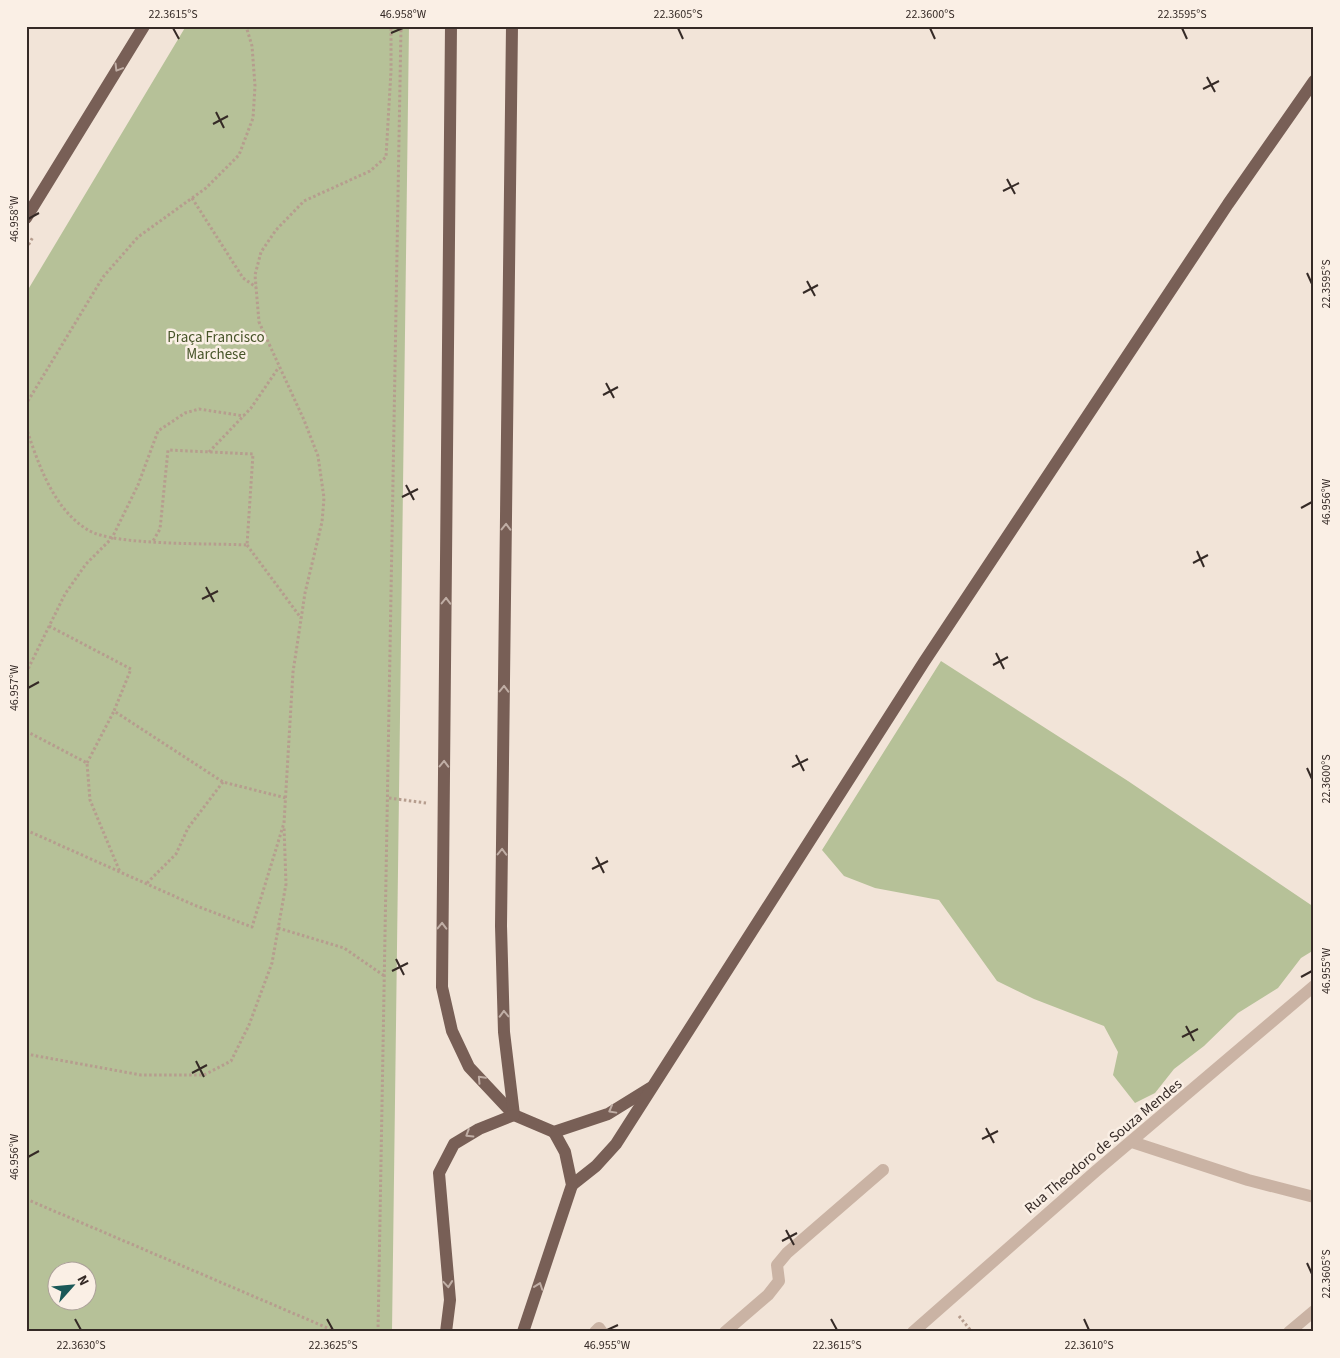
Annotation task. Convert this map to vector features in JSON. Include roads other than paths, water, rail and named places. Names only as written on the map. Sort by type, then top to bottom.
[{"type":"main road","points":[[26,218],[144,26]]},
{"type":"main road","points":[[451,26],[442,987],[450,1022],[469,1067],[514,1115],[554,1132],[565,1152],[572,1185],[523,1332]]},
{"type":"main road","points":[[512,26],[501,926],[504,1032],[514,1115]]},
{"type":"main road","points":[[572,1185],[596,1166],[616,1144],[924,662],[1228,204],[1314,80]]},
{"type":"main road","points":[[554,1132],[608,1114],[654,1085]]},
{"type":"main road","points":[[446,1332],[450,1300],[439,1173],[454,1144],[478,1129],[514,1115]]},
{"type":"street","name":"Rua Theodoro de Souza Mendes","points":[[914,1332],[1096,1171],[1314,986]]},
{"type":"street","points":[[1132,1142],[1248,1180],[1314,1197]]},
{"type":"street","points":[[725,1332],[768,1295],[779,1282],[777,1265],[787,1252],[883,1170]]},
{"type":"street","points":[[1289,1332],[1314,1311]]},
{"type":"street","points":[[595,1332],[599,1328],[602,1332]]},
{"type":"park label","name":"Praça Francisco Marchese","points":[[216,346]]}]
